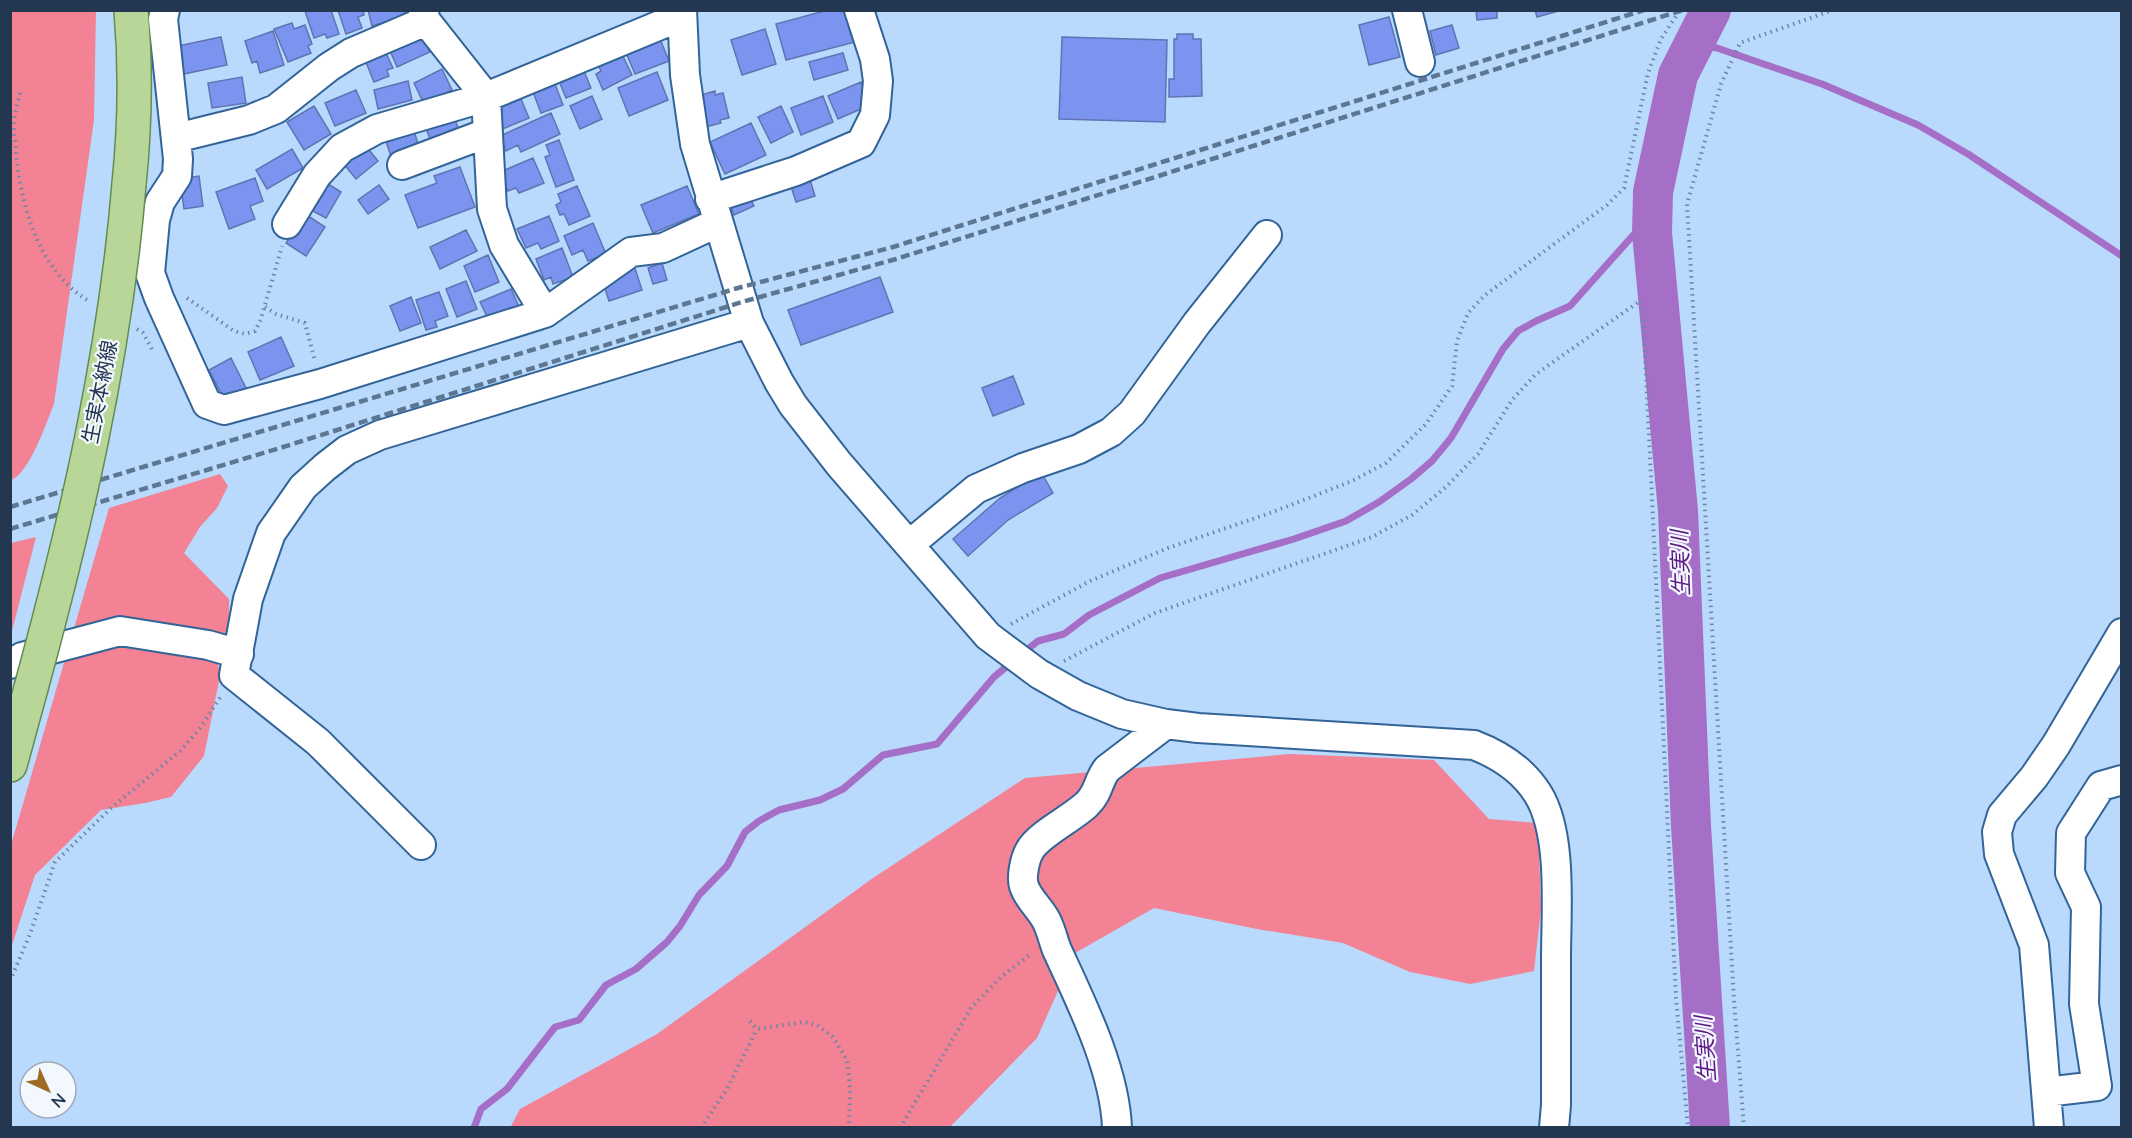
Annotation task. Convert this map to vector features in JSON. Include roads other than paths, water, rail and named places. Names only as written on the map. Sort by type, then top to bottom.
[{"type":"main road","name":"生実本納線","points":[[10,765],[61,577],[95,425],[118,288],[133,140],[134,75],[131,10]]},
{"type":"street","points":[[165,10],[163,19],[178,159],[177,176],[160,202],[155,220],[150,273],[207,404],[224,410],[320,384],[544,313],[631,252],[663,248],[714,211],[796,171],[861,143],[875,115],[878,81],[875,59],[858,10]]},
{"type":"street","points":[[1407,10],[1420,62]]},
{"type":"street","points":[[287,225],[317,175],[342,148],[377,129],[486,97],[682,13],[685,75],[695,144],[749,323],[793,405],[839,464],[988,636],[1039,674],[1078,696],[1122,714],[1166,724],[1198,728],[1474,745],[1492,752],[1517,769],[1538,795],[1551,826],[1556,867],[1556,1105],[1554,1128]]},
{"type":"street","points":[[176,138],[249,120],[276,109],[328,67],[424,16],[486,97],[492,209],[504,245],[544,313]]},
{"type":"street","points":[[402,165],[487,133]]},
{"type":"street","points":[[910,544],[976,489],[1023,468],[1079,449],[1111,432],[1132,413],[1197,323],[1267,235]]},
{"type":"street","points":[[236,664],[248,599],[271,533],[303,487],[347,450],[380,435],[749,323]]},
{"type":"street","points":[[10,664],[22,657],[120,631],[208,645],[236,664],[421,845]]},
{"type":"street","points":[[2049,1128],[2034,945],[1999,854],[1998,822],[2056,745],[2121,633]]},
{"type":"street","points":[[1117,1128],[1109,1079],[1084,1008],[1051,937],[1046,920],[1031,900],[1023,884],[1025,862],[1035,844],[1087,804],[1098,791],[1102,776],[1107,769],[1166,724]]},
{"type":"street","points":[[2046,1092],[2097,1086],[2084,1004],[2086,907],[2070,873],[2071,832],[2101,786],[2121,780]]},
{"type":"waterway","name":"生実川","points":[[1710,1128],[1691,826],[1678,511],[1652,233],[1653,192],[1678,75],[1711,10]]},
{"type":"waterway","points":[[1694,44],[1717,48],[1822,84],[1918,125],[1968,154],[2122,256]]},
{"type":"waterway","points":[[1023,653],[1038,641],[1064,634],[1089,615],[1160,578],[1294,539],[1346,521],[1379,502],[1432,461],[1451,438],[1503,349],[1518,331],[1570,306],[1653,213]]},
{"type":"waterway","points":[[474,1128],[481,1109],[507,1089],[555,1027],[579,1020],[606,985],[636,969],[667,942],[699,895],[727,866],[745,832],[779,810],[820,800],[843,789],[883,755],[937,744],[994,677],[1012,662]]},
{"type":"railway","points":[[10,507],[738,288],[893,247],[1644,10]]},
{"type":"railway","points":[[10,529],[280,448],[742,302],[896,259],[1683,10]]}]
